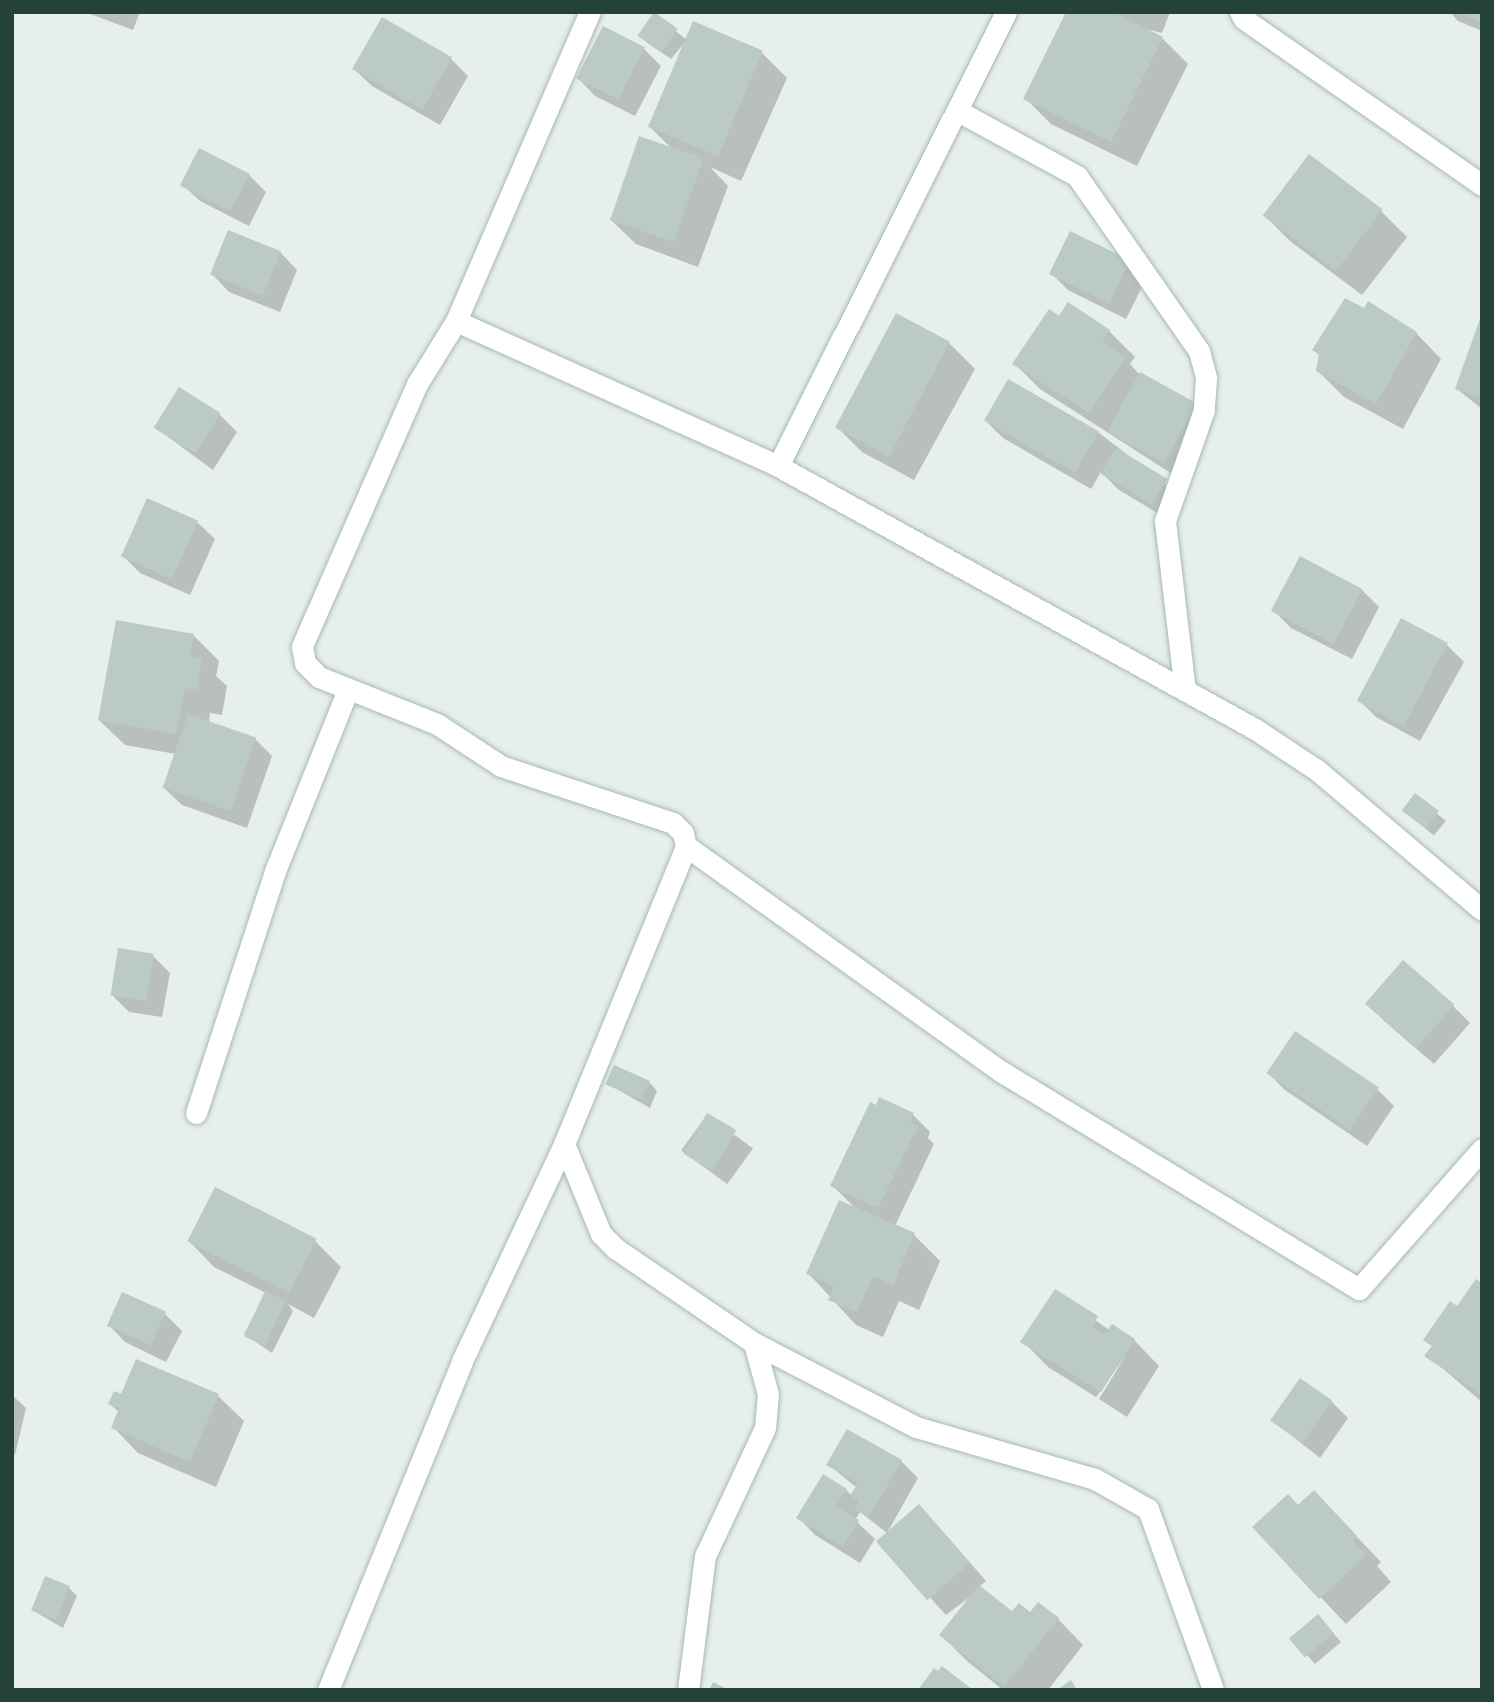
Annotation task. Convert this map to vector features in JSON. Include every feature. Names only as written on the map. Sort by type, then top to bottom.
[{"type":"street","points":[[590,12],[456,321],[417,384],[302,646],[304,663],[319,677],[437,724],[501,766],[537,782],[673,823],[686,846],[1002,1072],[1359,1289],[1482,1149]]},
{"type":"street","points":[[778,466],[1006,12]]},
{"type":"street","points":[[1240,12],[1244,19],[1482,185]]},
{"type":"street","points":[[958,111],[1077,176],[1199,351],[1206,378],[1204,410],[1165,521],[1185,690]]},
{"type":"street","points":[[456,321],[778,466],[1185,690],[1318,770],[1482,910]]},
{"type":"street","points":[[196,1113],[275,871],[348,689]]},
{"type":"street","points":[[328,1690],[461,1361],[564,1144],[686,846]]},
{"type":"street","points":[[564,1144],[591,1216],[608,1242],[754,1343],[916,1427],[1096,1479],[1148,1509],[1213,1690]]},
{"type":"street","points":[[688,1690],[705,1556],[770,1409],[754,1343]]},
{"type":"building","points":[[654,12],[678,29],[661,52],[637,36]]},
{"type":"building","points":[[1066,12],[1113,12],[1163,37],[1111,142],[1023,99]]},
{"type":"building","points":[[1457,12],[1482,12],[1482,23]]},
{"type":"building","points":[[382,17],[452,58],[422,109],[352,69]]},
{"type":"building","points":[[693,21],[763,51],[718,157],[648,127]]},
{"type":"building","points":[[603,26],[645,47],[618,100],[576,79]]},
{"type":"building","points":[[639,136],[703,158],[674,242],[610,220]]},
{"type":"building","points":[[199,148],[250,174],[231,211],[180,185]]},
{"type":"building","points":[[1309,154],[1382,209],[1336,271],[1263,215]]},
{"type":"building","points":[[228,230],[281,251],[263,296],[210,275]]},
{"type":"building","points":[[1070,231],[1130,260],[1109,304],[1049,274]]},
{"type":"building","points":[[1345,298],[1364,308],[1368,301],[1417,332],[1376,404],[1316,371],[1319,354],[1312,350]]},
{"type":"building","points":[[1068,302],[1110,330],[1102,342],[1126,357],[1089,413],[1012,364],[1049,309],[1059,316]]},
{"type":"building","points":[[896,313],[950,342],[889,456],[835,428]]},
{"type":"building","points":[[1482,316],[1482,399],[1455,389]]},
{"type":"building","points":[[1140,372],[1197,404],[1164,463],[1107,431]]},
{"type":"building","points":[[1008,379],[1099,432],[1075,473],[984,421]]},
{"type":"building","points":[[179,387],[221,413],[195,454],[154,428]]},
{"type":"building","points":[[1116,448],[1167,479],[1152,505],[1101,474]]},
{"type":"building","points":[[147,498],[198,521],[172,579],[121,556]]},
{"type":"building","points":[[1300,556],[1363,589],[1334,644],[1271,611]]},
{"type":"building","points":[[1401,618],[1448,643],[1404,726],[1357,701]]},
{"type":"building","points":[[116,620],[194,634],[190,657],[202,659],[197,690],[185,688],[176,734],[98,720]]},
{"type":"building","points":[[188,714],[256,737],[231,811],[163,788]]},
{"type":"building","points":[[1415,793],[1439,811],[1426,829],[1402,811]]},
{"type":"building","points":[[118,948],[154,954],[146,1001],[110,995]]},
{"type":"building","points":[[1403,960],[1454,1005],[1416,1048],[1365,1004]]},
{"type":"building","points":[[1295,1031],[1379,1087],[1350,1130],[1266,1073]]},
{"type":"building","points":[[614,1065],[650,1081],[641,1100],[605,1084]]},
{"type":"building","points":[[879,1097],[914,1113],[910,1122],[918,1126],[878,1208],[830,1186],[870,1102],[876,1105]]},
{"type":"building","points":[[707,1113],[736,1130],[713,1171],[684,1154]]},
{"type":"building","points":[[215,1187],[317,1239],[289,1293],[187,1241]]},
{"type":"building","points":[[839,1200],[915,1233],[893,1285],[873,1276],[857,1312],[828,1300],[834,1286],[806,1274]]},
{"type":"building","points":[[1476,1279],[1482,1283],[1480,1394],[1424,1356],[1432,1346],[1423,1340],[1450,1301],[1457,1306]]},
{"type":"building","points":[[1055,1289],[1098,1316],[1092,1327],[1104,1335],[1112,1324],[1135,1339],[1101,1392],[1020,1342]]},
{"type":"building","points":[[265,1291],[286,1301],[265,1346],[244,1336]]},
{"type":"building","points":[[122,1292],[166,1312],[151,1345],[107,1326]]},
{"type":"building","points":[[136,1359],[219,1394],[190,1462],[111,1428],[119,1408],[108,1404],[114,1391],[121,1394]]},
{"type":"building","points":[[1300,1378],[1332,1400],[1302,1443],[1270,1421]]},
{"type":"building","points":[[847,1429],[902,1460],[869,1517],[854,1509],[859,1501],[850,1496],[858,1483],[826,1465]]},
{"type":"building","points":[[823,1474],[847,1489],[836,1506],[859,1520],[843,1547],[796,1518]]},
{"type":"building","points":[[1314,1490],[1357,1536],[1352,1540],[1367,1555],[1319,1599],[1252,1527],[1288,1494],[1298,1505]]},
{"type":"building","points":[[919,1504],[970,1563],[927,1600],[876,1541]]},
{"type":"building","points":[[45,1576],[70,1586],[56,1620],[31,1610]]},
{"type":"building","points":[[979,1585],[1012,1611],[1019,1603],[1030,1612],[1038,1602],[1059,1618],[1004,1687],[939,1635]]},
{"type":"building","points":[[1318,1614],[1334,1633],[1305,1658],[1289,1638]]},
{"type":"building","points":[[942,1666],[973,1690],[918,1690],[934,1668],[938,1671]]},
{"type":"building","points":[[1071,1680],[1077,1690],[1057,1690]]},
{"type":"building","points":[[713,1682],[729,1690],[709,1690]]}]
